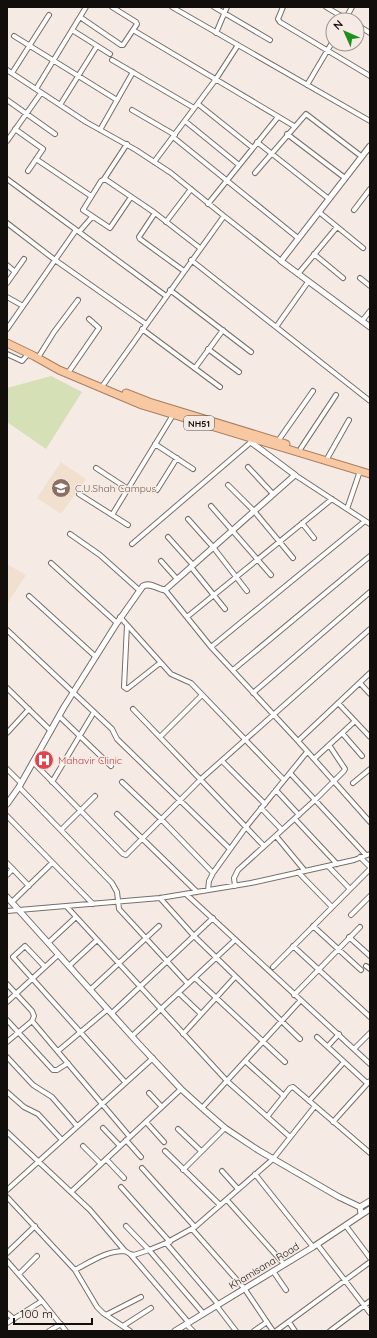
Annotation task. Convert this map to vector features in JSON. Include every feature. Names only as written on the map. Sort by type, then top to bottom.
[{"type":"highway","name":"NH51","points":[[7,343],[70,370],[142,405],[252,441],[370,474]]},
{"type":"highway","name":"NH51","points":[[34,355],[59,370],[102,386],[149,402],[370,470]]},
{"type":"street","points":[[36,89],[86,7]]},
{"type":"street","points":[[80,17],[123,45],[137,24],[112,7]]},
{"type":"street","points":[[172,7],[370,122]]},
{"type":"street","points":[[214,7],[270,40]]},
{"type":"street","points":[[216,32],[227,7]]},
{"type":"street","points":[[283,7],[278,19],[280,22],[325,49]]},
{"type":"street","points":[[12,74],[49,15]]},
{"type":"street","points":[[72,30],[110,54]]},
{"type":"street","points":[[133,30],[294,126]]},
{"type":"street","points":[[14,36],[117,100]]},
{"type":"street","points":[[154,162],[216,79],[238,45]]},
{"type":"street","points":[[60,105],[97,46]]},
{"type":"street","points":[[307,85],[326,52]]},
{"type":"street","points":[[330,52],[370,76]]},
{"type":"street","points":[[112,60],[194,108]]},
{"type":"street","points":[[7,70],[60,105],[100,130],[127,144],[171,173],[208,204],[308,282],[370,327]]},
{"type":"street","points":[[100,130],[133,72]]},
{"type":"street","points":[[8,139],[41,93]]},
{"type":"street","points":[[7,100],[55,134]]},
{"type":"street","points":[[198,104],[253,148]]},
{"type":"street","points":[[132,110],[174,136],[226,181],[298,238]]},
{"type":"street","points":[[255,173],[294,126],[304,115],[308,114],[362,156]]},
{"type":"street","points":[[208,204],[278,117]]},
{"type":"street","points":[[185,121],[239,165]]},
{"type":"street","points":[[15,129],[43,149],[28,171]]},
{"type":"street","points":[[288,134],[345,178]]},
{"type":"street","points":[[257,142],[329,198]]},
{"type":"street","points":[[127,144],[83,210],[110,228],[131,197]]},
{"type":"street","points":[[281,261],[370,146]]},
{"type":"street","points":[[36,159],[91,196]]},
{"type":"street","points":[[7,179],[166,296]]},
{"type":"street","points":[[104,179],[155,213],[200,248]]},
{"type":"street","points":[[166,222],[191,189]]},
{"type":"street","points":[[354,210],[370,189]]},
{"type":"street","points":[[319,212],[363,248]]},
{"type":"street","points":[[155,213],[139,237],[184,271]]},
{"type":"street","points":[[7,328],[55,260],[92,216]]},
{"type":"street","points":[[102,386],[224,216]]},
{"type":"street","points":[[7,224],[146,324]]},
{"type":"street","points":[[298,274],[337,226]]},
{"type":"street","points":[[314,254],[343,278]]},
{"type":"street","points":[[7,283],[24,260]]},
{"type":"street","points":[[191,260],[370,401]]},
{"type":"street","points":[[7,265],[15,272]]},
{"type":"street","points":[[360,278],[370,286]]},
{"type":"street","points":[[276,326],[308,282]]},
{"type":"street","points":[[170,290],[251,352]]},
{"type":"street","points":[[7,297],[23,306]]},
{"type":"street","points":[[7,354],[22,361],[34,355],[54,332],[78,300]]},
{"type":"street","points":[[362,321],[370,311]]},
{"type":"street","points":[[70,370],[99,328],[89,319]]},
{"type":"street","points":[[142,329],[220,387]]},
{"type":"street","points":[[194,368],[223,330]]},
{"type":"street","points":[[208,349],[239,372]]},
{"type":"street","points":[[278,441],[313,391]]},
{"type":"street","points":[[301,448],[336,395]]},
{"type":"street","points":[[112,515],[173,415]]},
{"type":"street","points":[[328,457],[349,420]]},
{"type":"street","points":[[132,544],[252,441],[295,475],[370,524]]},
{"type":"street","points":[[155,444],[193,469]]},
{"type":"street","points":[[157,490],[177,458]]},
{"type":"street","points":[[96,468],[128,489]]},
{"type":"street","points":[[248,468],[273,494]]},
{"type":"street","points":[[347,509],[360,471]]},
{"type":"street","points":[[165,590],[295,475]]},
{"type":"street","points":[[228,485],[254,511],[293,558]]},
{"type":"street","points":[[79,494],[128,525]]},
{"type":"street","points":[[187,617],[332,499]]},
{"type":"street","points":[[211,506],[271,575]]},
{"type":"street","points":[[188,519],[213,547],[247,591]]},
{"type":"street","points":[[212,647],[365,521]]},
{"type":"street","points":[[302,523],[314,538]]},
{"type":"street","points":[[70,534],[100,555],[139,590]]},
{"type":"street","points":[[168,537],[225,610]]},
{"type":"street","points":[[233,670],[370,556]]},
{"type":"street","points":[[161,561],[177,579]]},
{"type":"street","points":[[51,563],[116,623]]},
{"type":"street","points":[[7,804],[20,785],[59,716],[116,623],[139,590],[146,585],[165,590],[212,647],[370,822]]},
{"type":"street","points":[[253,693],[370,592]]},
{"type":"street","points":[[29,596],[96,657]]},
{"type":"street","points":[[120,617],[171,674],[188,681],[284,780]]},
{"type":"street","points":[[127,625],[124,687],[127,689],[160,662]]},
{"type":"street","points":[[33,762],[125,855],[201,779],[370,629]]},
{"type":"street","points":[[7,630],[112,729],[117,739],[230,849]]},
{"type":"street","points":[[298,741],[370,673]]},
{"type":"street","points":[[360,683],[370,694]]},
{"type":"street","points":[[7,688],[51,730]]},
{"type":"street","points":[[160,737],[202,695]]},
{"type":"street","points":[[338,703],[370,737]]},
{"type":"street","points":[[7,733],[29,709]]},
{"type":"street","points":[[132,709],[264,846]]},
{"type":"street","points":[[52,782],[94,712]]},
{"type":"street","points":[[59,716],[111,766]]},
{"type":"street","points":[[314,759],[355,721]]},
{"type":"street","points":[[342,734],[362,756]]},
{"type":"street","points":[[235,886],[234,878],[238,870],[315,800],[345,769],[329,745]]},
{"type":"street","points":[[208,890],[209,881],[213,873],[230,849],[261,808],[307,752]]},
{"type":"street","points":[[222,761],[265,804]]},
{"type":"street","points":[[353,783],[370,769]]},
{"type":"street","points":[[7,770],[60,830],[112,883],[116,892],[119,909],[188,984]]},
{"type":"street","points":[[7,911],[67,907],[186,894],[235,886],[328,866],[368,854],[290,773]]},
{"type":"street","points":[[122,782],[161,819],[213,873]]},
{"type":"street","points":[[276,790],[299,815]]},
{"type":"street","points":[[60,830],[95,796]]},
{"type":"street","points":[[261,808],[282,830]]},
{"type":"street","points":[[117,814],[197,892]]},
{"type":"street","points":[[7,816],[93,904]]},
{"type":"street","points":[[295,818],[337,864]]},
{"type":"street","points":[[276,836],[305,871]]},
{"type":"street","points":[[273,967],[370,868],[360,857]]},
{"type":"street","points":[[7,863],[29,886]]},
{"type":"street","points":[[12,902],[52,863]]},
{"type":"street","points":[[328,866],[350,889]]},
{"type":"street","points":[[7,875],[13,869]]},
{"type":"street","points":[[298,872],[332,907]]},
{"type":"street","points":[[186,894],[300,1001],[339,1034],[370,1064]]},
{"type":"street","points":[[351,915],[370,896]]},
{"type":"street","points":[[7,897],[132,1036],[181,1089],[202,1108],[225,1128],[273,1159],[339,1197],[360,1207]]},
{"type":"street","points":[[160,898],[194,936],[300,1039]]},
{"type":"street","points":[[67,907],[227,1081],[290,1137]]},
{"type":"street","points":[[48,943],[76,917]]},
{"type":"street","points":[[58,1051],[139,987],[213,918]]},
{"type":"street","points":[[90,990],[159,926]]},
{"type":"street","points":[[314,926],[361,970]]},
{"type":"street","points":[[294,995],[360,927]]},
{"type":"street","points":[[349,937],[370,956]]},
{"type":"street","points":[[69,966],[97,940]]},
{"type":"street","points":[[132,1036],[235,940]]},
{"type":"street","points":[[45,967],[25,946],[14,956],[14,958],[125,1082]]},
{"type":"street","points":[[293,946],[370,1018]]},
{"type":"street","points":[[7,1002],[58,955]]},
{"type":"street","points":[[366,966],[370,969]]},
{"type":"street","points":[[183,1034],[235,977]]},
{"type":"street","points":[[195,978],[285,1062]]},
{"type":"street","points":[[7,984],[32,1011],[34,1016],[32,1021],[7,1042]]},
{"type":"street","points":[[179,993],[201,1014]]},
{"type":"street","points":[[202,1108],[300,1001]]},
{"type":"street","points":[[7,1020],[53,1070],[57,1070],[68,1063]]},
{"type":"street","points":[[32,1021],[130,1137]]},
{"type":"street","points":[[354,1049],[370,1033]]},
{"type":"street","points":[[328,1046],[339,1034]]},
{"type":"street","points":[[317,1037],[344,1062],[369,1082],[333,1122]]},
{"type":"street","points":[[7,1058],[33,1085],[52,1097],[77,1126]]},
{"type":"street","points":[[7,1190],[153,1058]]},
{"type":"street","points":[[245,1061],[284,1096]]},
{"type":"street","points":[[309,1101],[344,1062]]},
{"type":"street","points":[[267,1116],[293,1087],[370,1153]]},
{"type":"street","points":[[71,1192],[181,1089]]},
{"type":"street","points":[[7,1092],[24,1107],[38,1114],[62,1140]]},
{"type":"street","points":[[149,1093],[162,1107]]},
{"type":"street","points":[[130,1254],[134,1255],[149,1250],[194,1228],[273,1159],[315,1106]]},
{"type":"street","points":[[146,1122],[164,1142]]},
{"type":"street","points":[[103,1128],[120,1146]]},
{"type":"street","points":[[183,1170],[225,1128]]},
{"type":"street","points":[[178,1129],[201,1152]]},
{"type":"street","points":[[7,1132],[96,1215],[188,1323],[193,1331]]},
{"type":"street","points":[[126,1140],[141,1157]]},
{"type":"street","points":[[83,1146],[101,1164]]},
{"type":"street","points":[[165,1151],[220,1205]]},
{"type":"street","points":[[106,1159],[124,1178]]},
{"type":"street","points":[[142,1168],[244,1288],[273,1331]]},
{"type":"street","points":[[222,1171],[238,1189]]},
{"type":"street","points":[[255,1174],[345,1280],[370,1313]]},
{"type":"street","points":[[121,1187],[168,1242],[236,1331]]},
{"type":"street","points":[[7,1197],[75,1270],[95,1304],[106,1315],[130,1331]]},
{"type":"street","points":[[227,1200],[284,1264]]},
{"type":"street","points":[[360,1207],[370,1201]]},
{"type":"street","points":[[360,1207],[361,1214]]},
{"type":"street","name":"Khamisana Road","points":[[175,1331],[346,1226],[370,1209]]},
{"type":"street","points":[[7,1253],[35,1226]]},
{"type":"street","points":[[126,1226],[149,1250],[202,1314]]},
{"type":"street","points":[[346,1226],[370,1258]]},
{"type":"street","points":[[75,1270],[108,1253],[126,1250]]},
{"type":"street","points":[[18,1274],[37,1256]]},
{"type":"street","points":[[7,1261],[66,1331]]},
{"type":"street","points":[[276,1331],[370,1262]]},
{"type":"street","points":[[273,1270],[286,1290]]},
{"type":"street","points":[[106,1315],[141,1297]]},
{"type":"street","points":[[7,1323],[42,1301]]},
{"type":"street","points":[[330,1331],[370,1301]]},
{"type":"street","points":[[123,1326],[151,1308]]},
{"type":"street","points":[[7,1313],[14,1319]]},
{"type":"street","points":[[254,1331],[267,1322]]},
{"type":"street","points":[[290,1322],[295,1331]]},
{"type":"street","points":[[49,1331],[61,1324]]},
{"type":"shaded area","name":"C.U.Shah Campus","points":[[61,462],[86,479],[61,514],[37,498]]},
{"type":"shaded area","points":[[7,564],[26,575],[7,604]]},
{"type":"green space","points":[[51,376],[82,392],[46,449],[7,422],[7,388]]},
{"type":"place","name":"C.U.Shah Campus","points":[[61,488]]},
{"type":"place","name":"Mahavir Clinic","points":[[44,760]]}]
